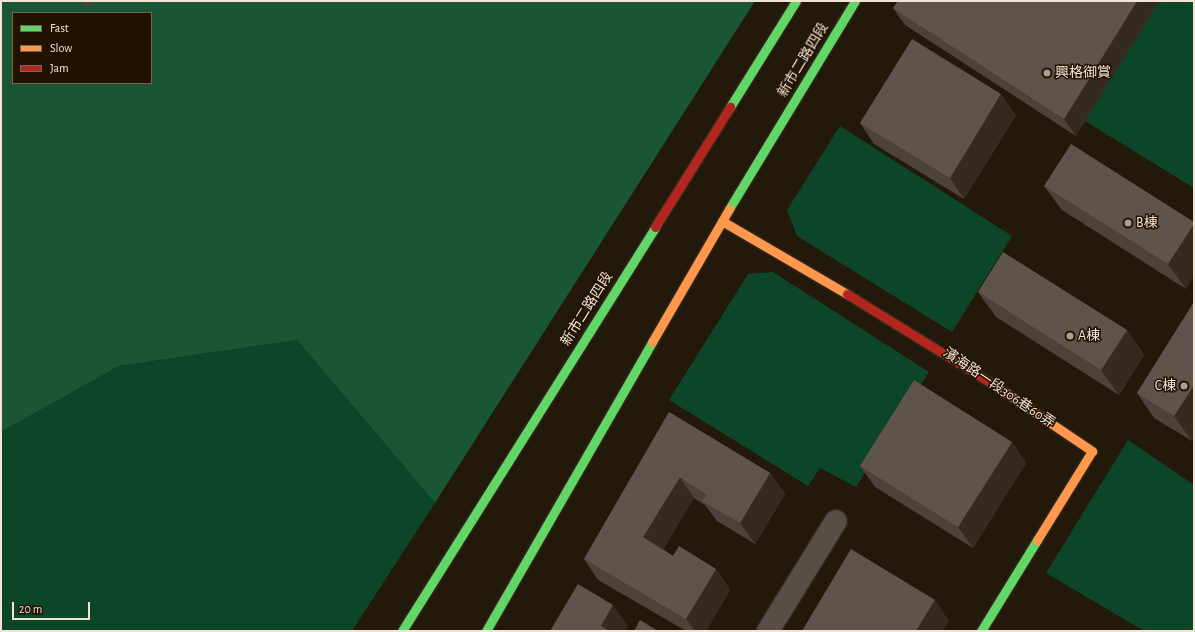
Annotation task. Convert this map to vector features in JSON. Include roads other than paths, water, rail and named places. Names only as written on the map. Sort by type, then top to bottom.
[{"type":"street","name":"新市二路四段","points":[[402,631],[796,1]]},
{"type":"street","name":"新市二路四段","points":[[486,631],[722,221],[855,1]]},
{"type":"street","name":"濱海路一段306巷60弄","points":[[722,221],[950,354],[1092,451],[981,631]]},
{"type":"street","points":[[768,631],[836,521]]},
{"type":"place","name":"興格御賞","points":[[1047,73]]},
{"type":"place","name":"B棟","points":[[1128,223]]},
{"type":"place","name":"A棟","points":[[1070,336]]},
{"type":"place","name":"C棟","points":[[1184,386]]}]
